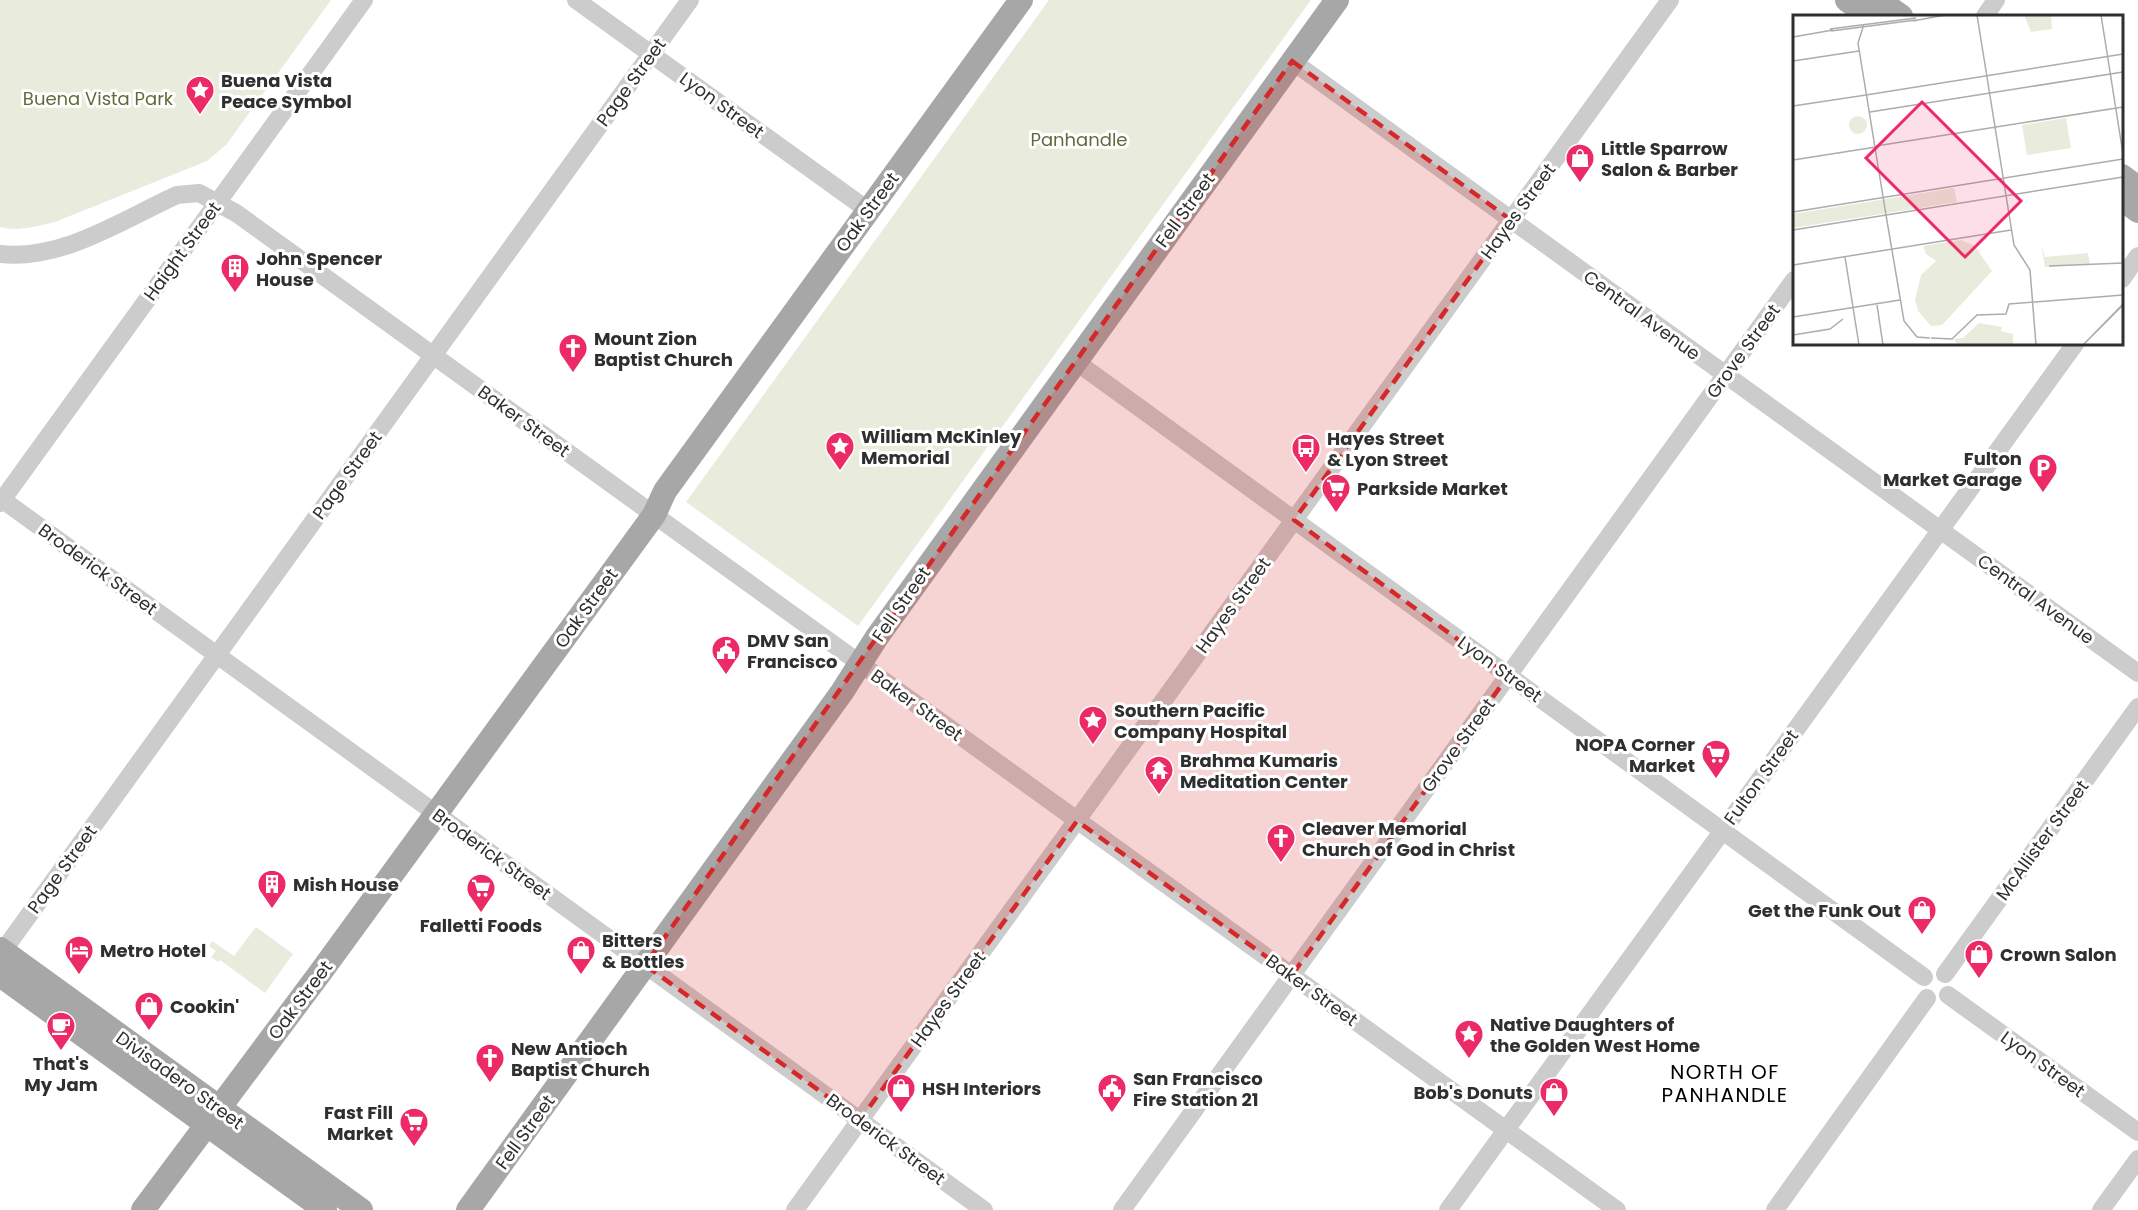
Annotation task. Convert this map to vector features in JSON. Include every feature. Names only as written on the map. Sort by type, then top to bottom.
[{"type":"main road","name":"Oak Street","points":[[143,1210],[654,515],[665,490],[1021,0]]},
{"type":"main road","name":"Fell Street","points":[[468,1210],[860,664],[877,637],[1337,0]]},
{"type":"main road","points":[[1846,0],[1868,15]]},
{"type":"main road","points":[[1878,0],[1900,15]]},
{"type":"main road","points":[[2123,177],[2138,188]]},
{"type":"main road","points":[[2123,200],[2138,211]]},
{"type":"main road","name":"Divisadero Street","points":[[1,950],[213,1116],[325,1210]]},
{"type":"main road","name":"Divisadero Street","points":[[0,975],[213,1116],[361,1210]]},
{"type":"street","name":"Haight Street","points":[[1,500],[364,0]]},
{"type":"street","name":"Lyon Street","points":[[576,0],[869,211]]},
{"type":"street","name":"Page Street","points":[[1,950],[690,0]]},
{"type":"street","name":"Hayes Street","points":[[795,1210],[1670,0]]},
{"type":"street","points":[[1986,15],[1996,0]]},
{"type":"street","name":"Central Avenue","points":[[1292,61],[2138,673]]},
{"type":"street","name":"Baker Street","points":[[0,254],[20,256],[47,252],[177,195],[199,193],[236,213],[1617,1210]]},
{"type":"street","points":[[2123,276],[2138,256]]},
{"type":"street","name":"Grove Street","points":[[1122,1210],[1793,281]]},
{"type":"street","name":"Fulton Street","points":[[1448,1210],[2074,345]]},
{"type":"street","name":"Lyon Street","points":[[1075,362],[1924,977]]},
{"type":"street","name":"Broderick Street","points":[[1,500],[984,1210]]},
{"type":"street","name":"McAllister Street","points":[[1945,974],[2138,707]]},
{"type":"street","points":[[1934,971],[1945,974],[1951,984],[1948,995],[1938,1001],[1927,998],[1922,989],[1924,977],[1934,971]]},
{"type":"street","name":"Lyon Street","points":[[1948,995],[2138,1132]]},
{"type":"street","points":[[1775,1210],[1927,998]]},
{"type":"street","points":[[2101,1210],[2138,1159]]},
{"type":"highlighted area","points":[[1292,61],[1511,220],[1294,520],[1508,676],[1292,975],[1077,821],[860,1120],[645,965],[877,637]]},
{"type":"green space","name":"Buena Vista Park","points":[[0,0],[331,0],[226,145],[207,161],[55,222],[14,229],[0,227]]},
{"type":"green space","name":"Panhandle","points":[[1049,0],[1311,0],[858,626],[686,502]]},
{"type":"green space","points":[[256,927],[293,954],[265,993],[220,960],[218,962],[211,957],[216,951],[209,946],[212,941],[234,956]]},
{"type":"place","name":"Buena Vista Peace Symbol","points":[[200,116]]},
{"type":"place","name":"Little Sparrow Salon & Barber","points":[[1580,184]]},
{"type":"place","name":"John Spencer House","points":[[235,294]]},
{"type":"place","name":"Mount Zion Baptist Church","points":[[573,374]]},
{"type":"place","name":"William McKinley Memorial","points":[[840,472]]},
{"type":"place","name":"Hayes Street & Lyon Street","points":[[1306,474]]},
{"type":"place","name":"Fulton Market Garage","points":[[2043,494]]},
{"type":"place","name":"Parkside Market","points":[[1336,514]]},
{"type":"place","name":"DMV San Francisco","points":[[726,676]]},
{"type":"place","name":"Southern Pacific Company Hospital","points":[[1093,746]]},
{"type":"place","name":"NOPA Corner Market","points":[[1716,780]]},
{"type":"place","name":"Brahma Kumaris Meditation Center","points":[[1159,796]]},
{"type":"place","name":"Cleaver Memorial Church of God in Christ","points":[[1281,864]]},
{"type":"place","name":"Mish House","points":[[272,910]]},
{"type":"place","name":"Falletti Foods","points":[[481,914]]},
{"type":"place","name":"Get the Funk Out","points":[[1922,936]]},
{"type":"place","name":"Metro Hotel","points":[[79,976]]},
{"type":"place","name":"Bitters & Bottles","points":[[581,976]]},
{"type":"place","name":"Crown Salon","points":[[1979,980]]},
{"type":"place","name":"Cookin'","points":[[149,1032]]},
{"type":"place","name":"That's My Jam","points":[[61,1052]]},
{"type":"place","name":"Native Daughters of the Golden West Home","points":[[1469,1060]]},
{"type":"place","name":"New Antioch Baptist Church","points":[[490,1084]]},
{"type":"place","name":"HSH Interiors","points":[[901,1114]]},
{"type":"place","name":"San Francisco Fire Station 21","points":[[1112,1114]]},
{"type":"place","name":"Bob's Donuts","points":[[1554,1118]]},
{"type":"place","name":"Fast Fill Market","points":[[414,1148]]},
{"type":"district","name":"NORTH OF PANHANDLE","points":[[1725,1084]]}]
